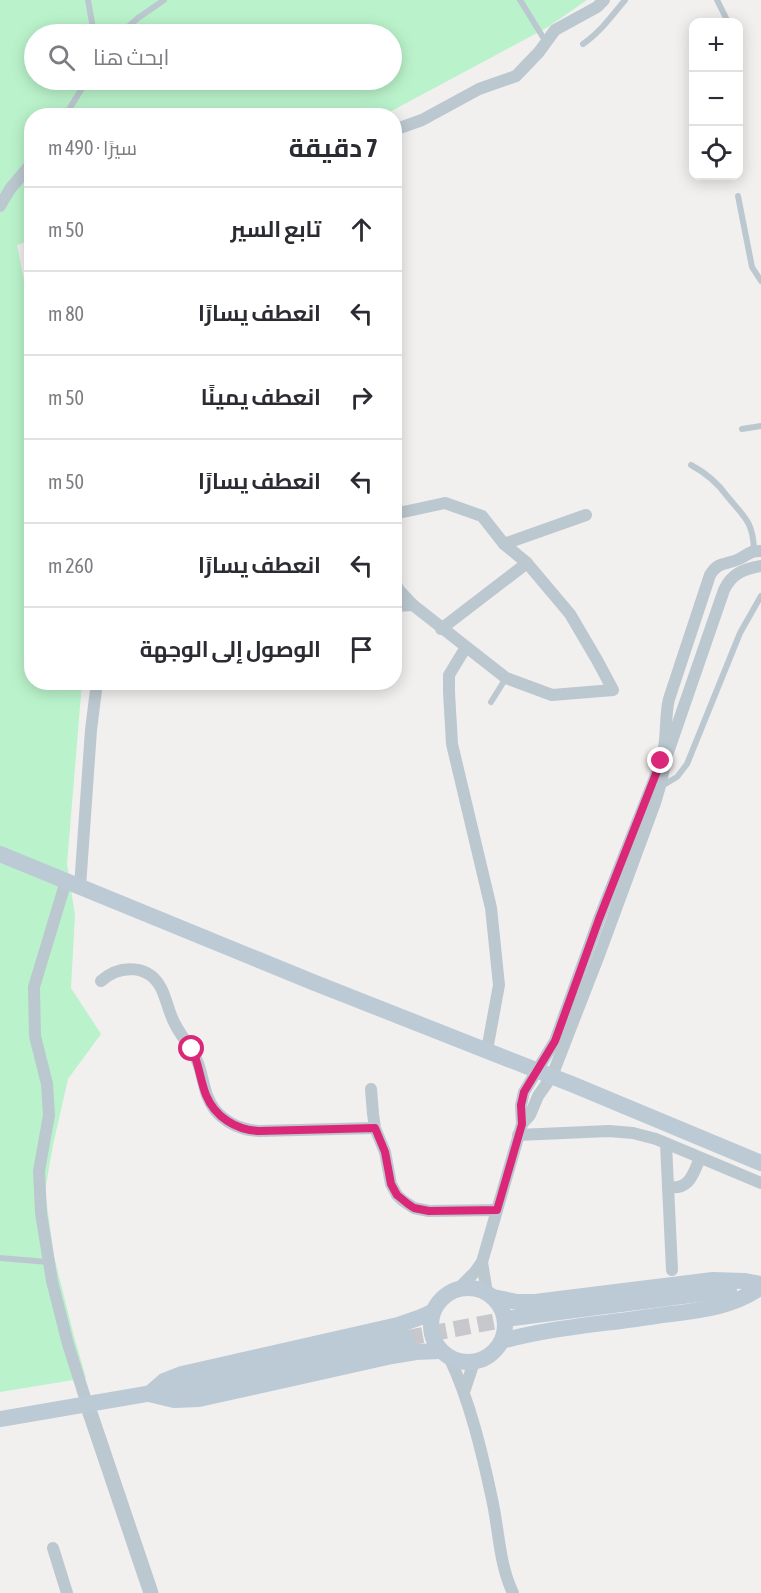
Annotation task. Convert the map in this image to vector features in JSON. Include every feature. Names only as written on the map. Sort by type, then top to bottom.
[{"type":"main road","points":[[0,854],[315,983],[545,1073],[761,1163]]},
{"type":"main road","points":[[490,1295],[526,1303],[713,1280],[744,1281],[761,1286]]},
{"type":"main road","points":[[513,1318],[761,1286]]},
{"type":"main road","points":[[502,1341],[724,1305],[743,1299],[761,1286]]},
{"type":"main road","points":[[149,1394],[174,1400],[199,1399],[404,1353],[445,1355],[462,1362],[485,1359],[502,1341],[505,1318],[501,1306],[483,1290],[459,1288],[447,1293],[432,1312],[430,1333],[434,1343],[445,1355]]},
{"type":"main road","points":[[149,1394],[164,1381],[182,1374],[398,1325],[432,1312]]},
{"type":"main road","points":[[0,1419],[187,1387],[407,1338]]},
{"type":"street","points":[[402,127],[422,120],[479,89],[516,76],[539,52],[555,30],[597,7],[604,0]]},
{"type":"street","points":[[0,206],[24,172]]},
{"type":"street","points":[[402,512],[445,503],[482,516],[504,544],[527,562],[570,614],[613,690],[552,695],[506,678],[452,635],[441,629],[402,593]]},
{"type":"street","points":[[504,544],[586,516]]},
{"type":"street","points":[[459,1288],[482,1262],[520,1130],[530,1115],[538,1096],[605,922],[661,761],[669,699],[710,575],[721,564],[759,550]]},
{"type":"street","points":[[441,629],[527,562]]},
{"type":"street","points":[[605,922],[660,787],[669,751],[724,590],[736,574],[761,566]]},
{"type":"street","points":[[402,606],[412,605]]},
{"type":"street","points":[[466,647],[449,675],[452,744],[490,908],[493,930],[499,985],[487,1050]]},
{"type":"street","points":[[96,690],[73,884],[34,987],[35,1036],[47,1084],[49,1116],[39,1171],[41,1213],[52,1281],[68,1344],[151,1593]]},
{"type":"street","points":[[101,981],[113,972],[128,969],[142,971],[158,984],[176,1027],[195,1056],[210,1103],[232,1124],[246,1130],[259,1131],[375,1128]]},
{"type":"street","points":[[371,1089],[375,1128],[385,1152],[391,1184],[397,1195],[414,1208],[429,1211],[497,1210]]},
{"type":"street","points":[[520,1130],[621,1131],[644,1135],[761,1182]]},
{"type":"street","points":[[666,1144],[672,1270]]},
{"type":"street","points":[[668,1187],[681,1187],[689,1182],[700,1158]]},
{"type":"street","points":[[482,1262],[490,1295]]},
{"type":"street","points":[[445,1355],[464,1392],[492,1499],[505,1572],[513,1593]]},
{"type":"street","points":[[464,1392],[474,1362]]},
{"type":"street","points":[[53,1548],[67,1593]]},
{"type":"lane","points":[[88,0],[92,24]]},
{"type":"lane","points":[[131,24],[164,0]]},
{"type":"lane","points":[[520,0],[546,42]]},
{"type":"lane","points":[[583,44],[599,31],[626,0]]},
{"type":"lane","points":[[717,0],[726,18]]},
{"type":"lane","points":[[71,108],[81,90]]},
{"type":"lane","points":[[738,196],[752,267],[761,281]]},
{"type":"lane","points":[[742,429],[761,426]]},
{"type":"lane","points":[[691,465],[712,478],[743,512],[759,550]]},
{"type":"lane","points":[[660,787],[677,777],[687,764],[740,633],[761,596]]},
{"type":"lane","points":[[491,702],[506,678]]},
{"type":"lane","points":[[0,1258],[49,1263]]},
{"type":"green space","points":[[0,0],[587,0],[548,27],[397,108],[24,108],[24,242],[17,245],[24,280],[24,690],[81,690],[67,864],[75,915],[71,988],[101,1034],[68,1079],[45,1191],[54,1256],[86,1378],[0,1392]]},
{"type":"tunnel","points":[[407,1338],[513,1318]]},
{"type":"route","points":[[192,1049],[210,1103],[225,1120],[232,1124],[246,1130],[259,1131],[375,1128],[385,1152],[393,1190],[402,1200],[414,1208],[429,1211],[497,1210],[522,1124],[521,1105],[524,1092],[555,1041],[599,919],[661,761]]}]
